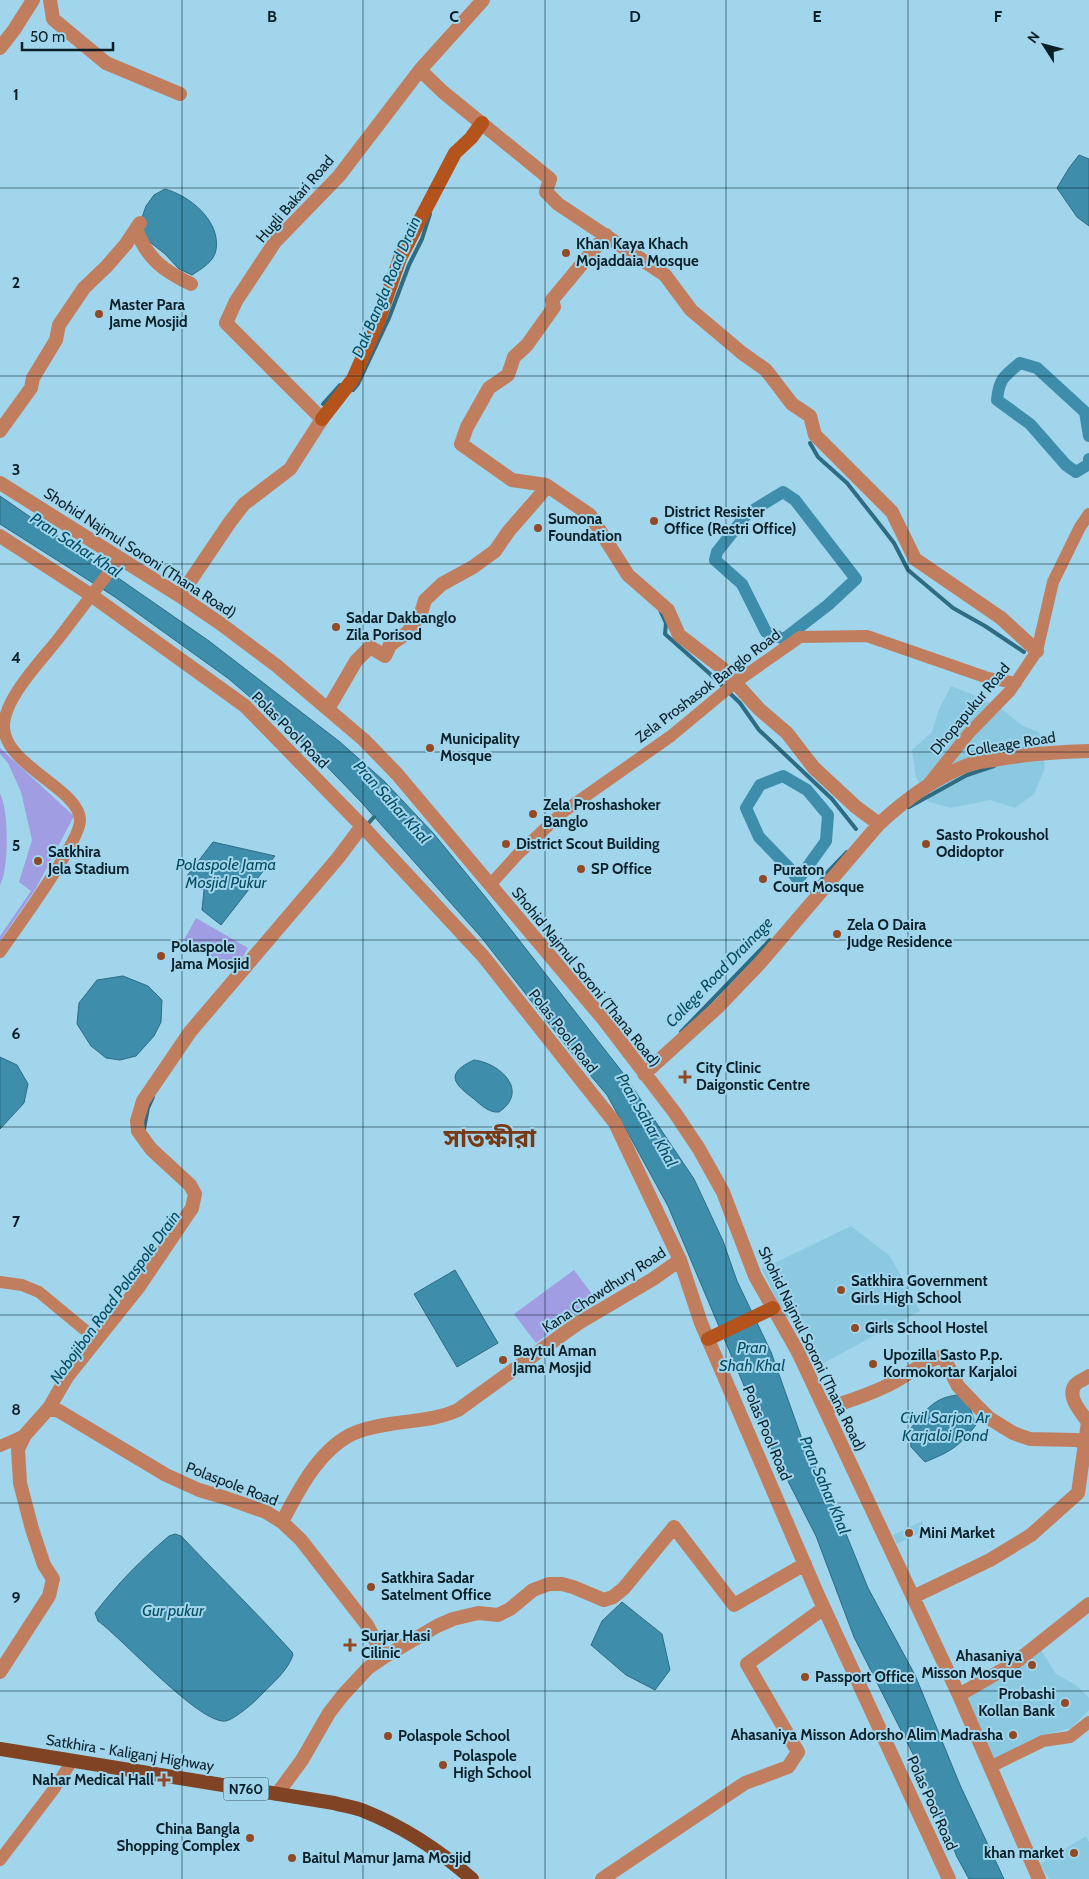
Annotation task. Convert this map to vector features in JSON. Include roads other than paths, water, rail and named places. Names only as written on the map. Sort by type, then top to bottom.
[{"type":"highway","name":"Satkhira - Kaliganj Highway","points":[[0,1749],[334,1803],[363,1811],[417,1838],[446,1857],[472,1879]]},
{"type":"main road","points":[[322,419],[353,379],[377,325],[400,258],[451,160],[482,123]]},
{"type":"main road","points":[[708,1339],[773,1308]]},
{"type":"street","points":[[0,48],[33,0]]},
{"type":"street","points":[[50,0],[54,19],[106,64],[180,94]]},
{"type":"street","name":"Hugli Bakari Road","points":[[322,419],[226,323],[236,301],[275,242],[339,176],[420,70],[483,0]]},
{"type":"street","points":[[420,70],[443,92],[550,179],[546,192],[558,204],[665,275],[691,310],[742,353],[766,370],[792,404],[810,416],[815,435],[892,512],[915,560],[1001,618],[1037,650]]},
{"type":"street","points":[[0,430],[31,388],[33,378],[56,340],[59,325],[84,288],[107,266],[138,226],[141,244],[155,262],[170,274],[191,284]]},
{"type":"street","points":[[606,235],[596,249],[578,267],[568,283],[555,294],[552,300],[554,307],[527,345],[514,356],[508,374],[489,388],[462,438],[461,444],[512,480],[546,485],[590,514],[628,575],[668,610],[680,635],[722,668],[759,709],[786,733],[814,768],[856,807],[879,824]]},
{"type":"street","points":[[180,596],[244,504],[290,469],[308,444],[322,419]]},
{"type":"street","name":"Shohid Najmul Soroni (Thana Road)","points":[[0,483],[180,596],[277,666],[364,740],[396,774],[604,1020],[675,1113],[699,1149],[723,1192],[755,1276],[798,1352],[959,1695],[1039,1879]]},
{"type":"street","points":[[328,709],[356,661],[370,647],[385,656],[390,645],[406,633],[421,613],[425,600],[442,584],[494,551],[541,494],[546,485]]},
{"type":"street","name":"Dhopapukur Road","points":[[928,785],[970,732],[1010,692],[1037,650],[1053,582],[1080,527],[1089,514]]},
{"type":"street","name":"Polas Pool Road","points":[[0,536],[90,596],[245,706],[362,826],[483,956],[615,1123],[680,1260],[708,1339],[824,1608],[949,1879]]},
{"type":"street","points":[[0,952],[54,872],[76,836],[81,820],[79,813],[68,798],[20,758],[10,744],[5,736],[4,725],[8,709],[24,681],[119,558]]},
{"type":"street","name":"Zela Proshasok Banglo Road","points":[[490,885],[518,854],[563,812],[671,736],[736,682],[800,637],[867,636],[988,678],[1016,683]]},
{"type":"street","name":"Colleage Road","points":[[644,1074],[719,1006],[760,963],[879,824],[901,803],[928,785],[970,764],[1015,757],[1089,751]]},
{"type":"street","points":[[0,1672],[49,1596],[54,1579],[44,1565],[32,1529],[20,1483],[18,1449],[25,1436],[49,1408],[68,1377],[138,1288],[192,1208],[195,1194],[190,1185],[173,1172],[151,1149],[138,1131],[137,1121],[143,1101],[190,1032],[338,858],[362,826]]},
{"type":"street","name":"Kana Chowdhury Road","points":[[282,1522],[314,1467],[325,1455],[349,1436],[382,1425],[438,1418],[458,1410],[578,1324],[653,1279],[680,1260]]},
{"type":"street","points":[[0,1282],[22,1285],[39,1292],[97,1340]]},
{"type":"street","points":[[824,1409],[894,1382],[918,1366],[943,1356],[958,1386],[989,1418],[1012,1433],[1030,1439],[1077,1440],[1084,1443]]},
{"type":"street","points":[[913,1597],[990,1560],[1031,1536],[1078,1493],[1088,1422],[1074,1401],[1073,1390],[1076,1384],[1089,1376]]},
{"type":"street","name":"Polaspole Road","points":[[49,1408],[59,1411],[166,1475],[199,1490],[266,1512],[282,1522],[302,1540],[366,1625],[384,1657]]},
{"type":"street","points":[[0,1446],[25,1436]]},
{"type":"street","points":[[278,1794],[302,1760],[329,1713],[368,1668],[437,1626],[478,1613],[498,1615],[510,1609],[533,1590],[548,1584],[562,1584],[573,1587],[604,1600],[613,1597],[624,1588],[674,1527],[734,1605],[805,1564]]},
{"type":"street","points":[[959,1695],[1016,1662],[1089,1604]]},
{"type":"street","points":[[602,1879],[745,1783],[788,1768],[798,1752],[747,1664],[824,1608]]},
{"type":"street","points":[[990,1767],[1043,1741],[1070,1737],[1089,1722]]},
{"type":"street","points":[[0,1860],[54,1789],[72,1761]]},
{"type":"water","points":[[1079,155],[1089,159],[1089,226],[1077,217],[1057,188]]},
{"type":"water","points":[[165,189],[184,197],[202,211],[214,229],[216,239],[215,254],[207,265],[192,275],[179,269],[165,254],[146,239],[140,223],[146,206],[154,195]]},
{"type":"water","name":"Pran Shah Khal","points":[[0,496],[209,641],[340,742],[384,781],[434,834],[623,1073],[694,1179],[723,1241],[737,1281],[771,1352],[802,1439],[840,1519],[868,1588],[915,1675],[960,1785],[1004,1879],[969,1879],[957,1857],[917,1762],[854,1637],[816,1536],[767,1440],[668,1206],[607,1095],[481,937],[362,803],[309,748],[229,679],[115,597],[0,524]]},
{"type":"water","name":"Polaspole Jama Mosjid Pukur","points":[[213,842],[275,856],[221,925],[202,910],[204,890],[187,876]]},
{"type":"water","points":[[123,976],[148,986],[162,1000],[161,1022],[154,1036],[136,1056],[120,1060],[106,1058],[91,1046],[77,1024],[79,1003],[97,980]]},
{"type":"water","points":[[0,1057],[17,1065],[28,1084],[24,1103],[0,1129]]},
{"type":"water","points":[[474,1060],[484,1062],[502,1072],[512,1087],[512,1095],[508,1104],[499,1112],[485,1108],[457,1084],[455,1079],[459,1070]]},
{"type":"water","points":[[455,1270],[498,1343],[457,1367],[414,1294]]},
{"type":"water","name":"Civil Sarjon Ar Karjaloi Pond","points":[[957,1395],[968,1402],[976,1425],[954,1448],[925,1462],[911,1447],[910,1429],[935,1403],[941,1399]]},
{"type":"water","name":"Gur pukur","points":[[175,1534],[181,1536],[265,1622],[293,1655],[291,1661],[275,1681],[250,1705],[230,1720],[214,1719],[181,1696],[98,1621],[95,1613],[139,1563],[169,1536]]},
{"type":"water","points":[[622,1602],[662,1634],[670,1670],[655,1690],[626,1675],[591,1645],[602,1621]]},
{"type":"waterway","name":"Dak Bangla Road Drain","points":[[353,390],[358,384],[389,318],[409,265],[422,239],[430,214]]},
{"type":"waterway","points":[[1089,436],[1085,412],[1037,368],[1020,363],[1003,378],[997,400],[1030,424],[1066,465],[1076,472],[1089,464],[1089,459]]},
{"type":"waterway","name":"Dak Bangla Road Drain","points":[[323,404],[340,385]]},
{"type":"waterway","points":[[810,443],[818,457],[847,483],[894,543],[908,570],[953,608],[985,626],[1024,652]]},
{"type":"waterway","points":[[783,492],[795,500],[856,579],[828,605],[784,639],[766,632],[742,584],[715,560],[717,552],[747,514],[783,492]]},
{"type":"waterway","points":[[660,610],[666,623],[665,634],[740,703],[759,730],[832,799],[856,829]]},
{"type":"waterway","points":[[909,807],[967,775],[994,766]]},
{"type":"waterway","points":[[783,776],[807,790],[828,815],[826,841],[798,880],[759,837],[746,808],[760,785],[783,776]]},
{"type":"waterway","name":"Nobojibon Road Polaspole Drain","points":[[365,827],[374,817]]},
{"type":"waterway","name":"College Road Drainage","points":[[812,892],[847,852]]},
{"type":"waterway","name":"College Road Drainage","points":[[681,1032],[770,940]]},
{"type":"waterway","name":"Nobojibon Road Polaspole Drain","points":[[144,1129],[148,1108],[153,1097]]},
{"type":"place","name":"Khan Kaya Khach Mojaddaia Mosque","points":[[566,253]]},
{"type":"place","name":"Master Para Jame Mosjid","points":[[99,314]]},
{"type":"place","name":"District Resister Office (Restri Office)","points":[[654,521]]},
{"type":"place","name":"Sumona Foundation","points":[[538,528]]},
{"type":"place","name":"Sadar Dakbanglo Zila Porisod","points":[[336,627]]},
{"type":"place","name":"Municipality Mosque","points":[[430,748]]},
{"type":"place","name":"Zela Proshashoker Banglo","points":[[533,814]]},
{"type":"place","name":"District Scout Building","points":[[506,844]]},
{"type":"place","name":"Sasto Prokoushol Odidoptor","points":[[926,844]]},
{"type":"place","name":"Satkhira Jela Stadium","points":[[38,861]]},
{"type":"place","name":"SP Office","points":[[581,869]]},
{"type":"place","name":"Puraton Court Mosque","points":[[763,879]]},
{"type":"place","name":"Zela O Daira Judge Residence","points":[[837,934]]},
{"type":"place","name":"Polaspole Jama Mosjid","points":[[161,956]]},
{"type":"place","name":"City Clinic Daigonstic Centre","points":[[685,1077]]},
{"type":"place","name":"Satkhira Government Girls High School","points":[[841,1290]]},
{"type":"place","name":"Girls School Hostel","points":[[855,1328]]},
{"type":"place","name":"Baytul Aman Jama Mosjid","points":[[503,1360]]},
{"type":"place","name":"Upozilla Sasto P.p. Kormokortar Karjaloi","points":[[873,1364]]},
{"type":"place","name":"Mini Market","points":[[909,1533]]},
{"type":"place","name":"Satkhira Sadar Satelment Office","points":[[371,1587]]},
{"type":"place","name":"Surjar Hasi Cilinic","points":[[350,1645]]},
{"type":"place","name":"Ahasaniya Misson Mosque","points":[[1032,1665]]},
{"type":"place","name":"Passport Office","points":[[805,1677]]},
{"type":"place","name":"Probashi Kollan Bank","points":[[1065,1703]]},
{"type":"place","name":"Ahasaniya Misson Adorsho Alim Madrasha","points":[[1013,1735]]},
{"type":"place","name":"Polaspole School","points":[[388,1736]]},
{"type":"place","name":"Polaspole High School","points":[[443,1765]]},
{"type":"place","name":"Nahar Medical Hall","points":[[164,1780]]},
{"type":"place","name":"China Bangla Shopping Complex","points":[[250,1838]]},
{"type":"place","name":"khan market","points":[[1074,1853]]},
{"type":"place","name":"Baitul Mamur Jama Mosjid","points":[[292,1858]]},
{"type":"district","name":"সাতক্ষীরা","points":[[490,1138]]},
{"type":"water label","name":"Pran Sahar Khal","points":[[76,545]]},
{"type":"water label","name":"Pran Sahar Khal","points":[[392,802]]},
{"type":"water label","name":"Pran Sahar Khal","points":[[647,1120]]},
{"type":"water label","name":"Pran Sahar Khal","points":[[825,1485]]}]
